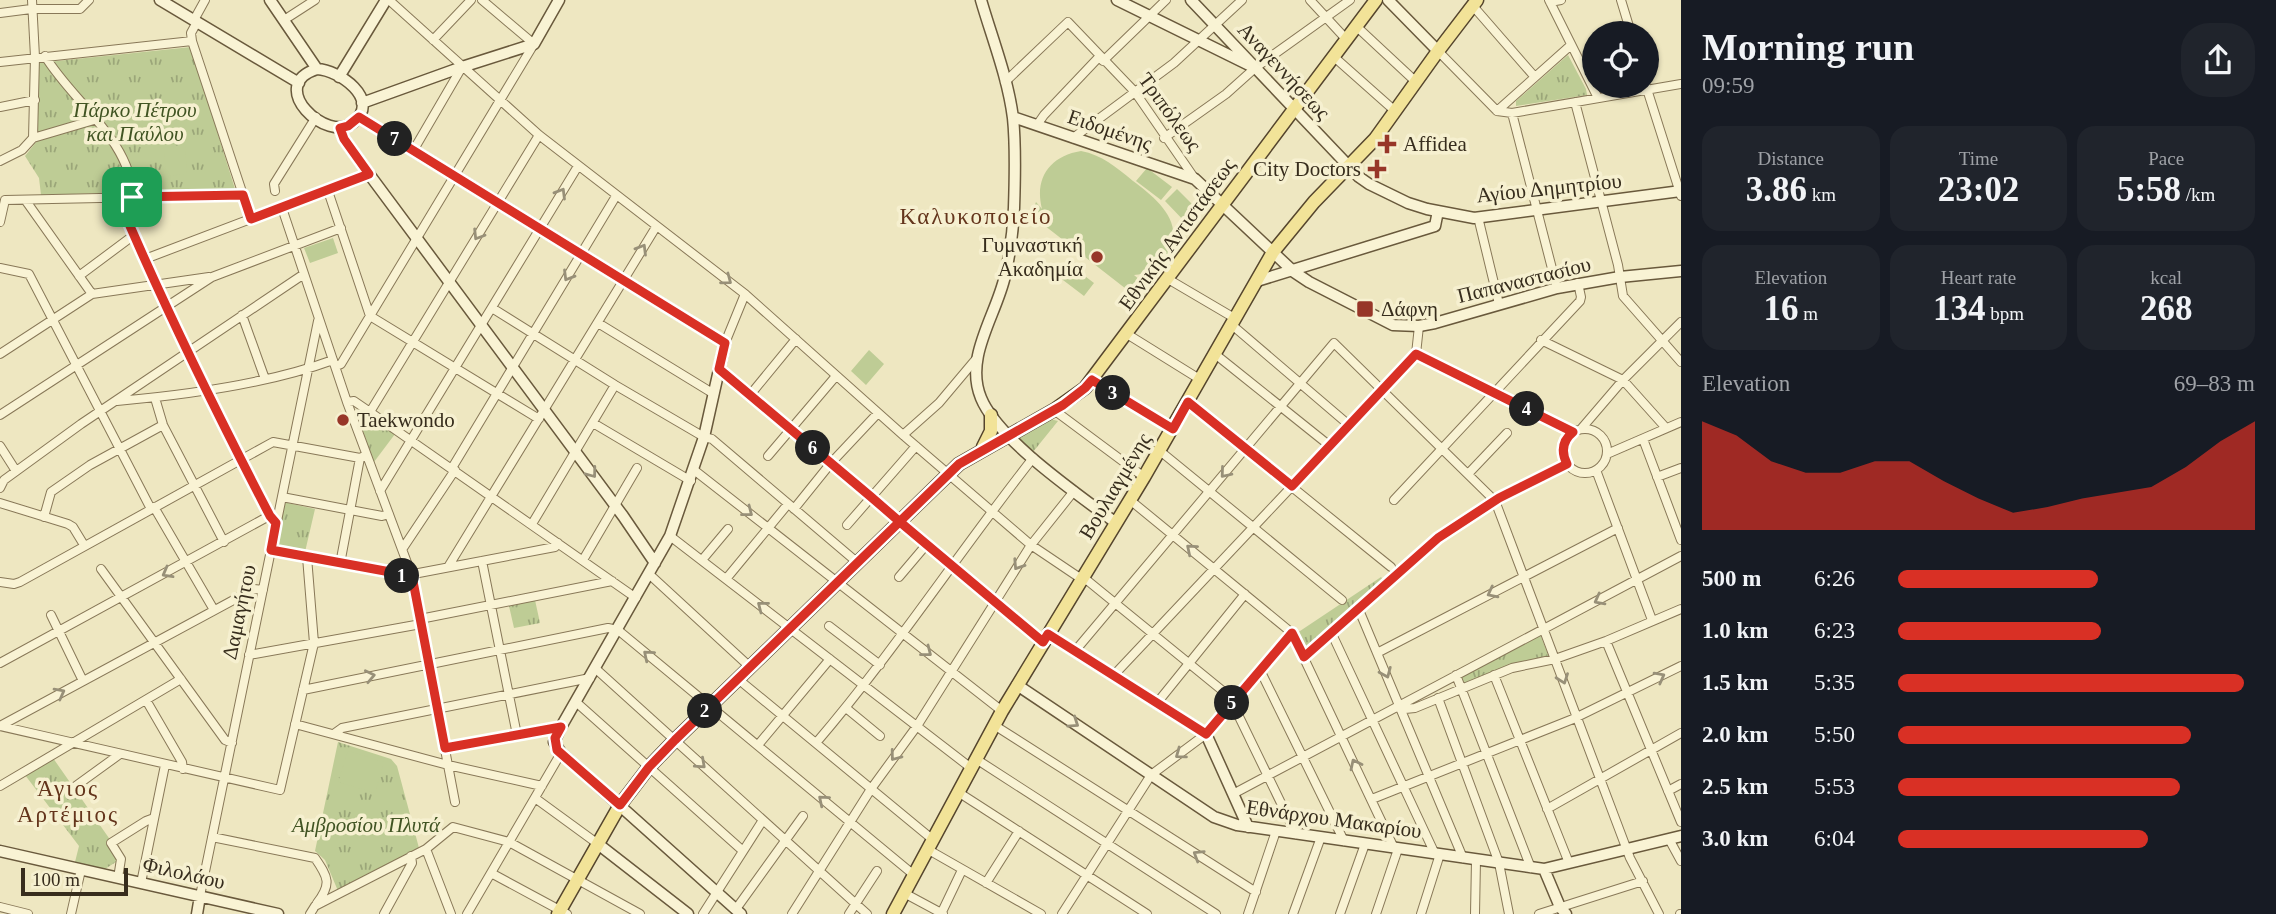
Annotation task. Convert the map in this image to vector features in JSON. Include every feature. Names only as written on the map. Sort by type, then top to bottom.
[{"type":"main road","name":"Εθνικής Αντιστάσεως","points":[[561,913],[620,805],[649,767],[675,740],[948,475],[976,453],[1077,395],[1092,380],[1376,0]]},
{"type":"main road","name":"Βουλιαγμένης","points":[[893,914],[1002,711],[1173,429],[1273,252],[1314,202],[1350,168],[1375,139],[1475,3]]},
{"type":"main road","points":[[976,453],[989,440],[991,415]]},
{"type":"street","points":[[0,13],[32,5],[80,9],[89,0]]},
{"type":"street","points":[[160,0],[299,83]]},
{"type":"street","points":[[205,0],[191,33],[192,41],[251,219]]},
{"type":"street","points":[[270,0],[317,69]]},
{"type":"street","points":[[284,20],[314,0]]},
{"type":"street","points":[[339,77],[387,0],[539,135],[745,294],[948,475],[1031,545],[1115,603],[1233,701],[1296,834]]},
{"type":"street","points":[[433,40],[471,0]]},
{"type":"street","points":[[482,0],[534,44]]},
{"type":"street","points":[[115,402],[205,390],[334,363],[341,364],[559,0]]},
{"type":"street","points":[[903,435],[939,403],[976,359],[997,304],[1011,243],[1014,208],[1013,117],[981,0]]},
{"type":"street","points":[[1117,0],[1255,68]]},
{"type":"street","points":[[1038,125],[1044,115],[1101,59],[1166,0]]},
{"type":"street","name":"Αναγεννήσεως","points":[[1191,0],[1350,168]]},
{"type":"street","points":[[1073,138],[1174,63],[1241,0]]},
{"type":"street","points":[[1310,0],[1346,39]]},
{"type":"street","points":[[1164,138],[1350,0]]},
{"type":"street","points":[[1388,0],[1497,111],[1512,113],[1602,98]]},
{"type":"street","points":[[1561,0],[1549,1],[1598,99]]},
{"type":"street","points":[[1621,0],[1627,21]]},
{"type":"street","points":[[1475,3],[1534,76]]},
{"type":"street","points":[[32,5],[35,100],[33,138]]},
{"type":"street","name":"Τριπόλεως","points":[[1005,82],[1068,22],[1135,92],[1164,138],[1195,179],[1273,252]]},
{"type":"street","points":[[1356,26],[1415,82]]},
{"type":"street","points":[[0,62],[192,41]]},
{"type":"street","points":[[362,103],[534,44]]},
{"type":"street","points":[[1497,111],[1571,45]]},
{"type":"street","points":[[45,56],[108,134],[132,183],[132,197]]},
{"type":"street","points":[[1333,56],[1395,111]]},
{"type":"street","points":[[414,151],[462,67]]},
{"type":"street","points":[[325,69],[339,77],[357,89],[362,103],[359,117],[348,126],[340,128],[326,124],[302,106],[297,91],[299,83],[309,71],[325,69]]},
{"type":"street","points":[[1659,87],[1681,84]]},
{"type":"street","points":[[1650,98],[1681,193]]},
{"type":"street","points":[[0,107],[35,100]]},
{"type":"street","points":[[1575,102],[1625,301],[1681,362]]},
{"type":"street","points":[[1512,113],[1557,288]]},
{"type":"street","points":[[275,191],[274,184],[316,117]]},
{"type":"street","points":[[359,117],[725,343]]},
{"type":"street","name":"Ειδομένης","points":[[1013,117],[1195,179]]},
{"type":"street","points":[[0,161],[22,150],[33,138],[94,120]]},
{"type":"street","points":[[340,128],[344,139],[369,174],[513,367],[542,415],[576,453],[655,563]]},
{"type":"street","points":[[370,412],[539,135]]},
{"type":"street","points":[[380,491],[578,166]]},
{"type":"street","name":"Αγίου Δημητρίου","points":[[1350,168],[1369,184],[1408,203],[1478,218],[1681,193]]},
{"type":"street","points":[[145,259],[369,174]]},
{"type":"street","points":[[328,191],[370,316],[497,393],[542,415]]},
{"type":"street","points":[[0,222],[2,196],[26,201],[243,195]]},
{"type":"street","points":[[402,548],[453,469],[616,196]]},
{"type":"street","points":[[0,663],[224,542],[273,519],[205,390],[118,198]]},
{"type":"street","points":[[26,201],[92,294]]},
{"type":"street","points":[[282,208],[363,457],[380,491],[412,576],[455,802]]},
{"type":"street","points":[[1257,281],[1294,272],[1435,226],[1438,211]]},
{"type":"street","points":[[1478,218],[1499,304]]},
{"type":"street","points":[[448,567],[656,227]]},
{"type":"street","points":[[0,354],[92,294],[212,277],[341,228]]},
{"type":"street","points":[[79,276],[134,234]]},
{"type":"street","name":"Παπαναστασίου","points":[[1273,252],[1294,272],[1383,321],[1402,327],[1419,326],[1557,288],[1620,276],[1681,271]]},
{"type":"street","points":[[0,268],[29,274],[119,449],[214,610]]},
{"type":"street","points":[[0,486],[16,471],[100,412],[304,274]]},
{"type":"street","points":[[0,415],[212,277]]},
{"type":"street","points":[[1168,279],[1234,322],[1349,425]]},
{"type":"street","points":[[1394,499],[1580,301],[1578,284]]},
{"type":"street","points":[[745,294],[725,343],[704,437],[670,536],[561,727],[554,744],[738,912],[803,816]]},
{"type":"street","points":[[492,308],[615,385],[704,437],[712,439],[858,563]]},
{"type":"street","points":[[242,315],[265,379]]},
{"type":"street","name":"Δαμαγήτου","points":[[197,914],[271,550],[273,519],[282,496],[318,318]]},
{"type":"street","points":[[1416,354],[1577,430],[1595,431],[1607,447],[1607,454],[1601,466],[1584,473],[1567,464],[1563,450],[1568,437],[1577,430],[1681,322]]},
{"type":"street","points":[[598,323],[714,394]]},
{"type":"street","points":[[1113,676],[1416,354],[1419,326]]},
{"type":"street","points":[[1128,334],[1201,380]]},
{"type":"street","points":[[750,395],[796,339]]},
{"type":"street","points":[[1541,340],[1623,380],[1667,428]]},
{"type":"street","points":[[1075,651],[1334,343],[1494,501],[1628,849],[1659,914]]},
{"type":"street","points":[[1215,354],[1330,446]]},
{"type":"street","points":[[976,359],[977,387],[982,402],[991,415],[1033,458],[1116,523]]},
{"type":"street","points":[[719,369],[995,601],[1046,638],[1075,651],[1206,734],[1248,827]]},
{"type":"street","points":[[768,456],[836,376]]},
{"type":"street","points":[[1092,380],[1173,429]]},
{"type":"street","points":[[532,524],[615,385]]},
{"type":"street","points":[[155,398],[163,425],[224,542]]},
{"type":"street","points":[[347,402],[354,401],[412,440],[636,598]]},
{"type":"street","points":[[1188,402],[1391,567]]},
{"type":"street","points":[[1054,410],[1144,477]]},
{"type":"street","points":[[726,579],[768,528],[878,413]]},
{"type":"street","points":[[1607,454],[1681,422]]},
{"type":"street","points":[[593,423],[692,476],[768,528],[1002,711]]},
{"type":"street","points":[[44,517],[51,492],[90,465],[163,425]]},
{"type":"street","points":[[1468,474],[1507,433]]},
{"type":"street","points":[[1643,439],[1681,540]]},
{"type":"street","points":[[4,583],[20,582],[273,442],[363,457]]},
{"type":"street","points":[[0,446],[16,471]]},
{"type":"street","points":[[847,525],[916,446]]},
{"type":"street","points":[[1160,451],[1342,600]]},
{"type":"street","points":[[340,564],[363,457]]},
{"type":"street","points":[[816,743],[880,666],[991,511],[1033,458]]},
{"type":"street","points":[[1304,657],[1438,538],[1494,501],[1567,464]]},
{"type":"street","points":[[583,559],[637,468]]},
{"type":"street","points":[[1657,477],[1681,468]]},
{"type":"street","points":[[1596,470],[1652,620]]},
{"type":"street","points":[[792,914],[849,821],[917,726],[1031,545],[1074,491]]},
{"type":"street","points":[[282,496],[350,511],[382,516],[389,514]]},
{"type":"street","points":[[1130,500],[1292,633],[1396,848],[1376,914]]},
{"type":"street","points":[[0,503],[73,527],[85,545]]},
{"type":"street","points":[[1377,653],[1618,528]]},
{"type":"street","points":[[702,560],[728,529]]},
{"type":"street","points":[[670,536],[917,726],[1216,914]]},
{"type":"street","points":[[271,550],[412,576],[555,547],[558,542]]},
{"type":"street","points":[[899,577],[927,544]]},
{"type":"street","points":[[1233,793],[1681,556]]},
{"type":"street","points":[[0,726],[280,790],[314,643],[307,557]]},
{"type":"street","points":[[482,561],[517,735]]},
{"type":"street","points":[[101,569],[225,740],[232,743]]},
{"type":"street","points":[[649,574],[750,667]]},
{"type":"street","points":[[249,655],[612,581]]},
{"type":"street","points":[[0,726],[254,589],[263,590]]},
{"type":"street","points":[[1157,703],[1245,594]]},
{"type":"street","points":[[1400,706],[1405,709],[1415,708],[1512,667],[1555,659],[1681,609]]},
{"type":"street","points":[[1359,610],[1463,858]]},
{"type":"street","points":[[51,615],[83,681]]},
{"type":"street","points":[[829,626],[880,666]]},
{"type":"street","points":[[303,690],[608,628],[618,630],[914,875]]},
{"type":"street","points":[[1062,914],[1151,775],[1206,734],[1292,633]]},
{"type":"street","points":[[1332,634],[1437,854],[1421,914]]},
{"type":"street","points":[[1606,640],[1681,822]]},
{"type":"street","points":[[758,745],[830,659]]},
{"type":"street","points":[[1372,799],[1577,718],[1681,666]]},
{"type":"street","points":[[1260,670],[1344,841]]},
{"type":"street","points":[[335,733],[342,728],[593,674]]},
{"type":"street","points":[[593,674],[675,740],[867,914]]},
{"type":"street","points":[[1456,675],[1531,867]]},
{"type":"street","points":[[1494,675],[1569,863]]},
{"type":"street","points":[[0,786],[181,679]]},
{"type":"street","points":[[738,679],[871,789],[929,844],[962,870],[1041,914]]},
{"type":"street","name":"Εθνάρχου Μακαρίου","points":[[1017,685],[1214,817],[1248,827],[1544,869],[1681,836]]},
{"type":"street","points":[[1438,698],[1499,863],[1509,914]]},
{"type":"street","points":[[146,700],[182,762],[183,769]]},
{"type":"street","points":[[576,702],[743,851]]},
{"type":"street","points":[[846,708],[880,736]]},
{"type":"street","points":[[295,724],[449,765],[542,786]]},
{"type":"street","points":[[994,725],[1256,892]]},
{"type":"street","points":[[445,748],[561,727]]},
{"type":"street","points":[[1547,809],[1681,733]]},
{"type":"street","points":[[467,914],[561,753]]},
{"type":"street","points":[[73,788],[120,754]]},
{"type":"street","points":[[141,883],[165,765]]},
{"type":"street","points":[[1668,791],[1681,784]]},
{"type":"street","points":[[958,792],[1087,875],[1137,911],[1147,914]]},
{"type":"street","points":[[535,797],[688,914]]},
{"type":"street","points":[[118,878],[121,859],[111,844],[154,818]]},
{"type":"street","points":[[703,914],[763,820]]},
{"type":"street","points":[[315,906],[426,849],[453,827],[509,842],[640,914]]},
{"type":"street","points":[[986,883],[1019,831]]},
{"type":"street","points":[[1248,914],[1276,831]]},
{"type":"street","points":[[212,837],[317,859],[328,890],[310,914]]},
{"type":"street","points":[[1293,914],[1321,837]]},
{"type":"street","points":[[1669,839],[1681,861]]},
{"type":"street","points":[[1340,914],[1365,844]]},
{"type":"street","points":[[426,849],[451,914]]},
{"type":"street","name":"Φιλολάου","points":[[0,851],[200,896],[232,909],[278,914]]},
{"type":"street","points":[[384,914],[412,863],[411,856]]},
{"type":"street","points":[[1475,914],[1476,860]]},
{"type":"street","points":[[1544,869],[1563,910]]},
{"type":"street","points":[[71,914],[81,870]]},
{"type":"street","points":[[904,893],[942,914],[962,870]]},
{"type":"street","points":[[849,914],[877,871]]},
{"type":"street","points":[[491,873],[561,913]]},
{"type":"street","points":[[1539,914],[1563,910],[1643,881]]},
{"type":"street","points":[[620,914],[625,905]]},
{"type":"street","points":[[0,907],[28,914]]},
{"type":"green space","name":"Πάρκο Πέτρου και Παύλου","points":[[191,47],[235,189],[41,195],[39,178],[25,156],[37,141],[38,63]]},
{"type":"green space","points":[[1568,55],[1582,81],[1582,96],[1516,106],[1516,101]]},
{"type":"green space","points":[[185,145],[187,174],[166,176],[164,147]]},
{"type":"green space","points":[[1081,151],[1108,162],[1142,188],[1160,204],[1172,223],[1174,234],[1166,257],[1152,270],[1134,275],[1148,287],[1139,299],[1031,215],[1036,202],[1042,209],[1040,188],[1047,170],[1061,158]]},
{"type":"green space","points":[[1147,168],[1172,187],[1161,200],[1136,181]]},
{"type":"green space","points":[[1177,189],[1199,211],[1187,224],[1165,201]]},
{"type":"green space","points":[[333,238],[338,253],[310,263],[304,248]]},
{"type":"green space","points":[[1069,264],[1094,283],[1084,296],[1059,277]]},
{"type":"green space","points":[[869,350],[884,364],[866,385],[851,371]]},
{"type":"green space","points":[[357,409],[395,434],[374,462],[356,412]]},
{"type":"green space","points":[[1050,419],[1058,421],[1033,452],[1018,437]]},
{"type":"green space","points":[[283,502],[315,509],[305,552],[275,546]]},
{"type":"green space","points":[[1381,577],[1385,582],[1348,617],[1304,650],[1297,633]]},
{"type":"green space","points":[[535,600],[540,623],[514,628],[509,606]]},
{"type":"green space","points":[[1540,634],[1549,657],[1511,664],[1464,686],[1461,676]]},
{"type":"green space","name":"Αμβροσίου Πλυτά","points":[[338,742],[391,759],[397,766],[419,848],[338,891],[325,860],[315,851]]},
{"type":"green space","points":[[348,751],[384,762],[375,793],[338,782]]},
{"type":"green space","points":[[53,758],[111,841],[119,860],[105,869],[75,862],[79,846],[25,775]]},
{"type":"place","name":"Affidea","points":[[1387,144]]},
{"type":"place","name":"City Doctors","points":[[1377,169]]},
{"type":"place","name":"Γυμναστική Ακαδημία","points":[[1097,257]]},
{"type":"place","name":"Δάφνη","points":[[1365,309]]},
{"type":"place","name":"Taekwondo","points":[[343,420]]},
{"type":"district","name":"Καλυκοποιείο","points":[[976,216]]},
{"type":"district","name":"Άγιος Αρτέμιος","points":[[68,801]]},
{"type":"route","points":[[132,197],[118,198],[205,390],[276,523],[271,550],[412,576],[445,748],[561,727],[555,738],[557,750],[620,805],[649,767],[675,740],[897,525],[900,522],[959,464],[1063,405],[1092,380],[1173,429],[1188,402],[1292,486],[1416,354],[1573,432],[1564,443],[1564,458],[1567,464],[1499,498],[1438,538],[1304,657],[1292,633],[1206,734],[1048,634],[1043,642],[900,522],[719,369],[725,343],[359,117],[348,126],[340,128],[344,139],[369,174],[251,219],[243,195],[132,197]]}]
